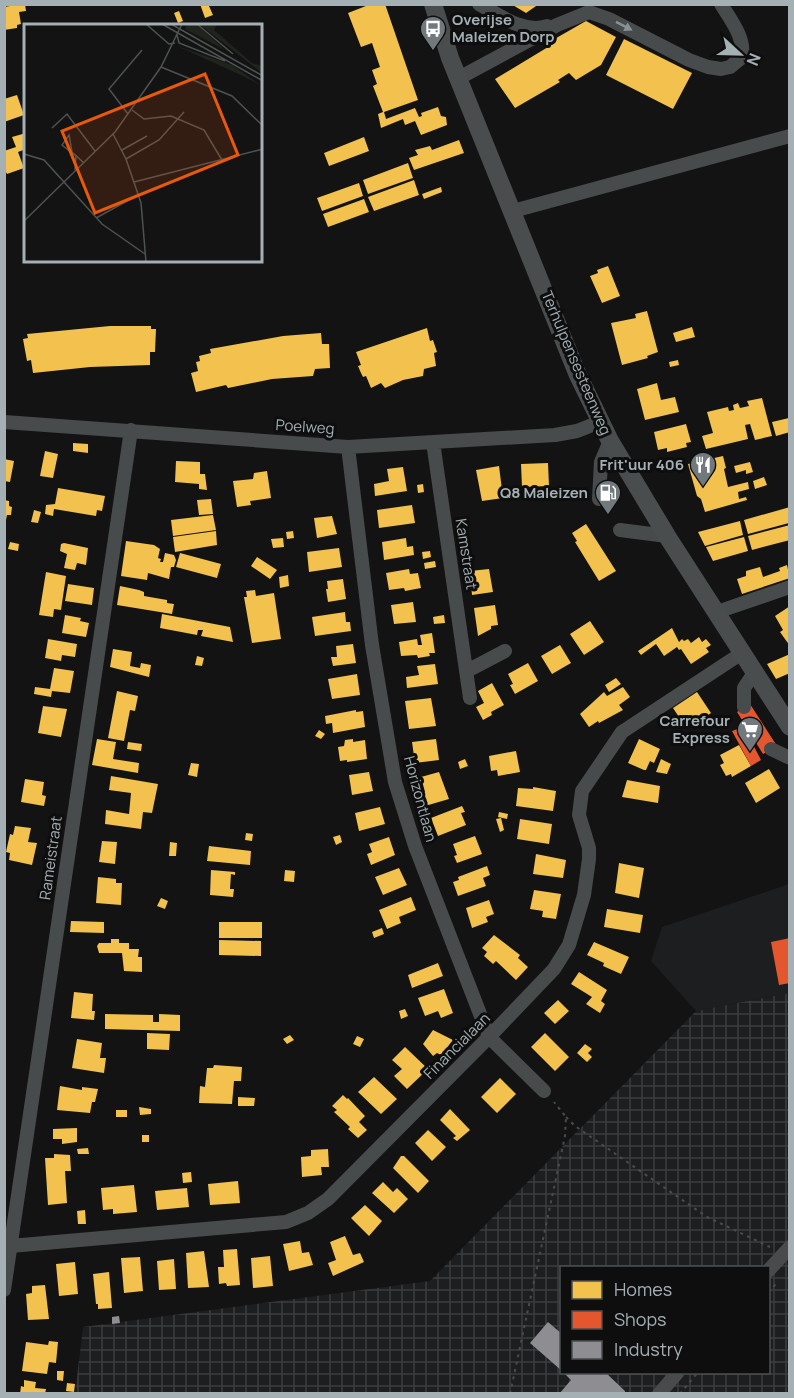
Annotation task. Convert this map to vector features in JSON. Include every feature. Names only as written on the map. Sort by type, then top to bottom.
[{"type":"main road","name":"Terhulpensesteenweg","points":[[433,4],[459,78],[577,373],[600,422],[668,536],[789,727]]},
{"type":"street","points":[[479,4],[524,27],[538,29],[596,4]]},
{"type":"street","points":[[459,78],[557,25],[589,12],[622,25],[689,60],[714,68],[730,67],[741,58],[742,48],[731,20],[721,4]]},
{"type":"street","points":[[513,211],[789,136]]},
{"type":"street","name":"Poelweg","points":[[4,422],[348,447],[555,435],[577,431],[600,422]]},
{"type":"street","name":"Rameistraat","points":[[4,1290],[131,430]]},
{"type":"street","points":[[599,499],[601,462],[610,441]]},
{"type":"street","name":"Kamstraat","points":[[433,442],[470,698]]},
{"type":"street","name":"Horizontlaan","points":[[348,447],[372,645],[395,782],[415,846],[489,1037],[544,1091]]},
{"type":"street","points":[[620,531],[668,536]]},
{"type":"street","points":[[717,612],[789,587]]},
{"type":"street","points":[[467,671],[505,651]]},
{"type":"street","name":"Financialaan","points":[[10,1246],[286,1222],[308,1213],[328,1199],[554,969],[568,945],[584,895],[589,848],[579,815],[582,791],[622,732],[742,653]]},
{"type":"street","points":[[744,707],[744,688],[754,673]]},
{"type":"street","points":[[771,749],[789,758]]},
{"type":"street","points":[[770,1269],[786,1251]]},
{"type":"street","points":[[659,1394],[676,1374]]},
{"type":"path","points":[[544,1091],[575,1126],[707,1217],[786,1251]]},
{"type":"path","points":[[510,1394],[565,1136],[566,1117]]},
{"type":"path","points":[[680,1394],[696,1374]]},
{"type":"shaded area","points":[[789,884],[789,993],[696,1011],[651,961],[662,927]]},
{"type":"shaded area","points":[[789,993],[789,1393],[75,1394],[83,1327],[430,1281],[696,1011]]},
{"type":"building: Homes","points":[[25,4],[26,11],[19,12],[21,24],[17,25],[17,28],[4,30],[4,7]]},
{"type":"building: Homes","points":[[200,4],[213,4],[209,6],[213,15],[205,18]]},
{"type":"building: Homes","points":[[371,4],[385,4],[418,100],[384,112],[386,119],[415,108],[419,117],[422,116],[421,113],[438,107],[441,116],[446,117],[447,125],[421,135],[415,121],[405,125],[403,119],[381,128],[378,114],[383,112],[373,86],[377,84],[372,70],[380,67],[372,43],[361,47],[348,13]]},
{"type":"building: Homes","points":[[511,4],[539,4],[526,13]]},
{"type":"building: Homes","points":[[179,11],[183,21],[178,23],[174,13]]},
{"type":"building: Homes","points":[[586,21],[616,37],[601,65],[576,80],[569,73],[558,80],[560,82],[515,108],[495,79],[553,44],[551,41]]},
{"type":"building: Homes","points":[[624,39],[692,73],[673,109],[606,75]]},
{"type":"building: Homes","points":[[17,95],[24,115],[4,122],[4,99]]},
{"type":"building: Homes","points":[[24,134],[24,150],[18,152],[24,168],[7,174],[4,168],[4,151],[16,147],[12,137]]},
{"type":"building: Homes","points":[[364,137],[369,151],[329,166],[324,153]]},
{"type":"building: Homes","points":[[459,140],[464,153],[414,170],[409,158],[418,155],[415,150],[430,146],[432,150]]},
{"type":"building: Homes","points":[[408,163],[413,178],[368,194],[363,180]]},
{"type":"building: Homes","points":[[414,180],[419,195],[374,211],[368,197]]},
{"type":"building: Homes","points":[[359,183],[363,196],[322,211],[317,198]]},
{"type":"building: Homes","points":[[441,187],[442,192],[424,199],[422,194]]},
{"type":"building: Homes","points":[[364,199],[369,212],[328,227],[323,214]]},
{"type":"building: Homes","points":[[608,266],[620,296],[602,303],[590,276],[598,273],[597,270]]},
{"type":"building: Homes","points":[[647,311],[658,352],[647,356],[648,358],[622,365],[611,323],[636,318],[635,314]]},
{"type":"building: Homes","points":[[110,326],[151,326],[151,329],[156,329],[155,352],[150,352],[150,365],[90,367],[33,373],[31,360],[27,361],[23,339],[28,338],[27,334]]},
{"type":"building: Homes","points":[[692,327],[695,337],[676,342],[673,333]]},
{"type":"building: Homes","points":[[427,328],[430,341],[433,340],[437,352],[434,353],[436,366],[424,369],[423,376],[403,380],[385,388],[381,383],[371,388],[366,376],[363,377],[358,366],[361,365],[356,352]]},
{"type":"building: Homes","points":[[321,333],[322,344],[329,344],[330,368],[315,369],[313,376],[272,379],[228,388],[226,385],[196,392],[191,373],[198,371],[196,362],[200,361],[199,356],[211,353],[210,349],[283,336]]},
{"type":"building: Homes","points":[[678,360],[679,365],[670,367],[669,362]]},
{"type":"building: Homes","points":[[657,383],[661,400],[675,397],[679,412],[645,420],[637,389]]},
{"type":"building: Homes","points":[[762,398],[772,436],[755,440],[750,424],[745,425],[748,439],[706,449],[702,436],[713,433],[707,412],[728,407],[729,411],[734,410],[733,405],[738,403],[740,408],[749,406],[747,401]]},
{"type":"building: Homes","points":[[789,418],[790,432],[776,436],[772,422]]},
{"type":"building: Homes","points":[[686,424],[691,442],[686,443],[687,447],[667,452],[667,448],[658,450],[654,432]]},
{"type":"building: Homes","points":[[73,443],[88,444],[88,453],[73,451]]},
{"type":"building: Homes","points":[[45,451],[58,454],[53,478],[40,476]]},
{"type":"building: Homes","points":[[723,456],[728,487],[748,482],[749,489],[738,492],[739,499],[746,497],[747,500],[705,512],[701,499],[697,496],[688,464]]},
{"type":"building: Homes","points":[[4,459],[14,461],[10,482],[4,481]]},
{"type":"building: Homes","points":[[176,461],[200,462],[200,474],[205,474],[207,490],[199,489],[199,484],[175,482]]},
{"type":"building: Homes","points":[[750,462],[753,472],[746,474],[746,470],[736,473],[734,466]]},
{"type":"building: Homes","points":[[548,463],[549,486],[522,487],[521,464]]},
{"type":"building: Homes","points":[[499,466],[503,498],[482,501],[476,470]]},
{"type":"building: Homes","points":[[403,467],[407,491],[375,496],[374,484],[389,481],[387,469]]},
{"type":"building: Homes","points":[[267,471],[271,498],[250,501],[251,505],[237,507],[233,481],[253,479],[254,473]]},
{"type":"building: Homes","points":[[764,477],[767,485],[755,489],[753,481]]},
{"type":"building: Homes","points":[[423,484],[424,492],[418,493],[417,485]]},
{"type":"building: Homes","points":[[58,488],[105,496],[102,511],[97,510],[96,516],[54,509],[53,516],[45,514],[46,505],[55,504]]},
{"type":"building: Homes","points":[[211,499],[213,514],[199,515],[197,500]]},
{"type":"building: Homes","points":[[4,500],[9,501],[9,506],[12,507],[11,515],[7,515],[6,520]]},
{"type":"building: Homes","points":[[412,505],[415,523],[379,528],[377,510]]},
{"type":"building: Homes","points":[[790,507],[789,523],[748,534],[744,520]]},
{"type":"building: Homes","points":[[34,510],[41,512],[38,523],[31,522]]},
{"type":"building: Homes","points":[[213,515],[216,530],[173,536],[171,520]]},
{"type":"building: Homes","points":[[332,516],[337,534],[317,538],[314,518]]},
{"type":"building: Homes","points":[[740,521],[743,535],[705,546],[698,532]]},
{"type":"building: Homes","points":[[586,524],[616,571],[599,581],[572,533]]},
{"type":"building: Homes","points":[[790,525],[790,540],[752,550],[748,536]]},
{"type":"building: Homes","points":[[216,531],[217,545],[175,552],[173,537]]},
{"type":"building: Homes","points":[[293,531],[294,538],[287,539],[286,532]]},
{"type":"building: Homes","points":[[744,537],[748,551],[713,561],[706,547]]},
{"type":"building: Homes","points":[[283,538],[284,547],[273,548],[271,539]]},
{"type":"building: Homes","points":[[406,538],[407,547],[413,546],[414,555],[384,560],[382,542]]},
{"type":"building: Homes","points":[[126,541],[154,545],[160,549],[158,558],[161,559],[160,562],[163,562],[165,553],[174,555],[176,560],[174,567],[171,567],[169,579],[148,573],[147,580],[121,576]]},
{"type":"building: Homes","points":[[10,542],[19,544],[18,551],[8,549]]},
{"type":"building: Homes","points":[[61,544],[88,548],[86,565],[77,563],[75,570],[64,568],[67,554],[60,551]]},
{"type":"building: Homes","points":[[339,548],[342,567],[309,572],[307,552]]},
{"type":"building: Homes","points":[[430,551],[431,557],[423,559],[422,552]]},
{"type":"building: Homes","points":[[180,553],[221,564],[217,578],[176,567]]},
{"type":"building: Homes","points":[[257,557],[277,570],[270,579],[251,566]]},
{"type":"building: Homes","points":[[435,561],[436,567],[425,569],[424,563]]},
{"type":"building: Homes","points":[[787,565],[790,578],[742,594],[737,579],[746,576],[746,571],[760,567],[763,577],[780,571],[779,568]]},
{"type":"building: Homes","points":[[409,569],[410,574],[418,573],[421,588],[405,591],[404,588],[389,590],[386,573]]},
{"type":"building: Homes","points":[[489,569],[493,592],[472,595],[470,571]]},
{"type":"building: Homes","points":[[46,572],[66,576],[61,610],[54,609],[53,617],[39,615]]},
{"type":"building: Homes","points":[[288,575],[289,586],[280,588],[279,577]]},
{"type":"building: Homes","points":[[343,579],[346,599],[328,602],[327,581]]},
{"type":"building: Homes","points":[[68,584],[94,588],[92,605],[65,601]]},
{"type":"building: Homes","points":[[120,586],[144,592],[144,596],[167,600],[167,603],[174,604],[172,614],[117,605]]},
{"type":"building: Homes","points":[[255,590],[256,596],[274,593],[281,639],[252,643],[244,597],[247,597],[246,591]]},
{"type":"building: Homes","points":[[413,602],[416,622],[394,624],[391,605]]},
{"type":"building: Homes","points":[[495,605],[498,625],[491,626],[491,629],[478,636],[474,608]]},
{"type":"building: Homes","points":[[790,606],[790,646],[780,632],[783,630],[775,616]]},
{"type":"building: Homes","points":[[345,612],[346,622],[350,622],[351,631],[315,636],[312,617]]},
{"type":"building: Homes","points":[[162,614],[230,627],[233,642],[201,636],[203,630],[198,630],[197,635],[160,628]]},
{"type":"building: Homes","points":[[65,615],[81,618],[80,621],[89,623],[86,637],[62,633]]},
{"type":"building: Homes","points":[[444,615],[445,623],[434,624],[433,617]]},
{"type":"building: Homes","points":[[590,621],[604,642],[584,655],[570,634]]},
{"type":"building: Homes","points":[[672,628],[679,642],[682,639],[684,641],[688,639],[691,643],[699,637],[702,642],[706,639],[711,645],[706,648],[709,652],[691,664],[681,649],[677,647],[664,656],[656,644],[641,655],[638,651]]},
{"type":"building: Homes","points":[[432,633],[435,653],[418,658],[417,655],[401,656],[399,642],[417,639],[418,645],[422,645],[420,635]]},
{"type":"building: Homes","points":[[48,639],[77,644],[75,657],[62,655],[61,661],[45,658]]},
{"type":"building: Homes","points":[[353,644],[356,663],[333,666],[331,657],[337,657],[336,646]]},
{"type":"building: Homes","points":[[560,645],[571,663],[552,674],[541,656]]},
{"type":"building: Homes","points":[[113,649],[132,652],[130,666],[140,668],[141,663],[151,665],[149,677],[110,667]]},
{"type":"building: Homes","points":[[790,654],[790,673],[776,679],[767,664]]},
{"type":"building: Homes","points":[[197,656],[204,658],[202,666],[195,665]]},
{"type":"building: Homes","points":[[528,663],[538,681],[515,694],[508,674]]},
{"type":"building: Homes","points":[[435,664],[438,684],[407,688],[406,677],[419,675],[417,666]]},
{"type":"building: Homes","points":[[54,668],[74,671],[70,693],[52,691],[51,697],[34,694],[35,687],[50,689]]},
{"type":"building: Homes","points":[[357,674],[360,695],[332,699],[328,679]]},
{"type":"building: Homes","points":[[616,678],[621,684],[609,692],[605,685]]},
{"type":"building: Homes","points":[[492,683],[504,705],[491,712],[492,715],[483,720],[476,707],[484,703],[478,691]]},
{"type":"building: Homes","points":[[623,687],[630,697],[619,705],[623,710],[589,727],[580,714],[604,692],[607,696]]},
{"type":"building: Homes","points":[[117,691],[138,696],[135,711],[130,710],[124,741],[108,738]]},
{"type":"building: Homes","points":[[697,692],[711,713],[687,729],[673,708]]},
{"type":"building: Homes","points":[[431,698],[436,726],[409,729],[405,701]]},
{"type":"building: Homes","points":[[43,706],[67,709],[61,737],[38,733]]},
{"type":"building: Homes","points":[[356,710],[356,712],[363,711],[365,727],[333,733],[332,723],[326,724],[325,716]]},
{"type":"building: Homes","points":[[319,730],[325,734],[321,739],[315,736]]},
{"type":"building: Homes","points":[[97,739],[116,742],[113,759],[139,763],[138,773],[92,765]]},
{"type":"building: Homes","points":[[353,739],[353,742],[365,740],[367,759],[340,761],[338,747],[344,746],[345,740]]},
{"type":"building: Homes","points":[[436,739],[439,760],[415,763],[412,742]]},
{"type":"building: Homes","points":[[639,739],[660,749],[654,763],[650,761],[646,770],[628,763]]},
{"type":"building: Homes","points":[[128,742],[142,744],[141,751],[127,749]]},
{"type":"building: Homes","points":[[739,745],[751,766],[732,777],[731,774],[726,776],[720,765],[724,763],[720,755]]},
{"type":"building: Homes","points":[[516,751],[520,772],[498,776],[497,770],[491,771],[489,756]]},
{"type":"building: Homes","points":[[465,759],[468,766],[460,769],[458,762]]},
{"type":"building: Homes","points":[[661,759],[671,764],[667,774],[656,772]]},
{"type":"building: Homes","points":[[191,763],[199,764],[197,777],[188,775]]},
{"type":"building: Homes","points":[[769,769],[780,788],[756,803],[745,783]]},
{"type":"building: Homes","points":[[369,772],[373,791],[352,795],[349,775]]},
{"type":"building: Homes","points":[[439,772],[449,799],[425,806],[422,793],[425,792],[421,777]]},
{"type":"building: Homes","points":[[111,776],[158,784],[152,813],[143,812],[141,829],[105,824],[106,810],[129,814],[131,793],[109,790]]},
{"type":"building: Homes","points":[[25,779],[44,782],[42,795],[46,796],[44,806],[21,802]]},
{"type":"building: Homes","points":[[627,780],[660,786],[658,803],[622,797]]},
{"type":"building: Homes","points":[[533,787],[556,791],[553,811],[516,806],[518,788],[533,789]]},
{"type":"building: Homes","points":[[462,806],[465,812],[461,813],[466,825],[438,836],[431,818]]},
{"type":"building: Homes","points":[[380,807],[385,824],[359,831],[355,813]]},
{"type":"building: Homes","points":[[499,812],[508,814],[507,819],[498,817]]},
{"type":"building: Homes","points":[[501,818],[504,830],[500,832],[496,819]]},
{"type":"building: Homes","points":[[520,819],[552,824],[549,844],[517,839]]},
{"type":"building: Homes","points":[[15,826],[31,828],[28,842],[37,843],[32,865],[9,860],[10,853],[6,852],[10,834],[13,835]]},
{"type":"building: Homes","points":[[246,833],[253,834],[252,841],[245,840]]},
{"type":"building: Homes","points":[[340,835],[342,842],[336,845],[333,837]]},
{"type":"building: Homes","points":[[475,836],[482,854],[457,863],[453,844]]},
{"type":"building: Homes","points":[[389,837],[395,855],[371,865],[367,854],[372,852],[369,844]]},
{"type":"building: Homes","points":[[102,841],[117,842],[115,864],[99,862]]},
{"type":"building: Homes","points":[[170,842],[177,843],[176,856],[169,856]]},
{"type":"building: Homes","points":[[209,846],[251,851],[250,865],[207,861]]},
{"type":"building: Homes","points":[[536,854],[566,860],[563,878],[533,874]]},
{"type":"building: Homes","points":[[619,863],[644,868],[639,898],[615,893]]},
{"type":"building: Homes","points":[[487,866],[490,875],[483,878],[486,886],[458,896],[453,882],[459,880],[458,877]]},
{"type":"building: Homes","points":[[399,868],[407,885],[383,895],[375,877]]},
{"type":"building: Homes","points":[[211,870],[235,872],[235,875],[231,874],[230,889],[234,889],[233,897],[210,895]]},
{"type":"building: Homes","points":[[285,870],[295,871],[294,882],[284,881]]},
{"type":"building: Homes","points":[[98,877],[116,879],[116,883],[122,883],[121,905],[96,903]]},
{"type":"building: Homes","points":[[534,890],[561,894],[556,919],[542,917],[543,911],[530,909]]},
{"type":"building: Homes","points":[[411,897],[416,910],[399,917],[401,923],[387,929],[379,910]]},
{"type":"building: Homes","points":[[161,898],[168,901],[165,909],[157,906]]},
{"type":"building: Homes","points":[[489,900],[494,914],[486,917],[488,922],[472,928],[466,908]]},
{"type":"building: Homes","points":[[607,909],[643,915],[640,933],[604,927]]},
{"type":"building: Homes","points":[[71,921],[104,922],[104,933],[70,932]]},
{"type":"building: Homes","points":[[219,922],[262,922],[262,938],[219,938]]},
{"type":"building: Homes","points":[[382,928],[384,934],[374,938],[372,932]]},
{"type":"building: Homes","points":[[494,935],[520,955],[518,958],[528,967],[516,980],[496,961],[493,964],[484,956],[487,952],[482,948]]},
{"type":"building: Homes","points":[[111,939],[119,939],[119,943],[129,943],[129,949],[139,949],[138,957],[142,957],[142,972],[124,971],[122,953],[99,953],[97,946],[99,943],[111,943]]},
{"type":"building: Homes","points":[[219,940],[261,941],[261,956],[219,955]]},
{"type":"building: Homes","points":[[594,942],[629,957],[621,974],[587,955]]},
{"type":"building: Homes","points":[[438,963],[443,976],[412,988],[408,975]]},
{"type":"building: Homes","points":[[579,972],[607,990],[601,1001],[605,1004],[600,1013],[586,1004],[592,997],[571,984]]},
{"type":"building: Homes","points":[[444,989],[453,1013],[441,1018],[438,1011],[425,1016],[418,998]]},
{"type":"building: Homes","points":[[74,992],[93,994],[94,1020],[71,1018]]},
{"type":"building: Homes","points":[[558,1000],[569,1011],[555,1024],[544,1013]]},
{"type":"building: Homes","points":[[405,1009],[408,1016],[401,1019],[399,1011]]},
{"type":"building: Homes","points":[[105,1014],[153,1015],[153,1022],[159,1022],[159,1014],[180,1015],[180,1031],[105,1029]]},
{"type":"building: Homes","points":[[433,1030],[453,1040],[441,1055],[437,1053],[433,1056],[423,1044]]},
{"type":"building: Homes","points":[[147,1033],[170,1034],[169,1050],[147,1049]]},
{"type":"building: Homes","points":[[545,1033],[569,1057],[555,1071],[531,1047]]},
{"type":"building: Homes","points":[[290,1035],[294,1040],[287,1044],[283,1039]]},
{"type":"building: Homes","points":[[357,1036],[364,1039],[360,1047],[353,1044]]},
{"type":"building: Homes","points":[[77,1039],[102,1043],[100,1058],[106,1058],[104,1073],[72,1068]]},
{"type":"building: Homes","points":[[585,1044],[592,1049],[588,1053],[592,1057],[587,1062],[577,1053]]},
{"type":"building: Homes","points":[[405,1047],[428,1069],[407,1089],[394,1076],[402,1069],[392,1060]]},
{"type":"building: Homes","points":[[214,1065],[242,1067],[241,1081],[234,1081],[232,1104],[199,1103],[200,1086],[205,1087],[207,1068],[213,1068]]},
{"type":"building: Homes","points":[[374,1077],[397,1099],[381,1114],[358,1092]]},
{"type":"building: Homes","points":[[500,1078],[516,1094],[497,1113],[481,1097]]},
{"type":"building: Homes","points":[[60,1086],[82,1090],[82,1087],[98,1089],[90,1113],[57,1110]]},
{"type":"building: Homes","points":[[343,1095],[365,1116],[359,1122],[367,1130],[358,1138],[334,1112],[337,1110],[332,1106]]},
{"type":"building: Homes","points":[[238,1097],[255,1098],[254,1106],[238,1106]]},
{"type":"building: Homes","points":[[139,1107],[151,1109],[151,1114],[140,1115]]},
{"type":"building: Homes","points":[[450,1109],[470,1130],[457,1141],[453,1138],[456,1136],[440,1120]]},
{"type":"building: Homes","points":[[116,1110],[127,1110],[127,1117],[116,1117]]},
{"type":"building: Homes","points":[[77,1128],[77,1142],[62,1144],[62,1139],[53,1139],[53,1129]]},
{"type":"building: Homes","points":[[428,1130],[446,1147],[432,1161],[415,1143]]},
{"type":"building: Homes","points":[[142,1135],[149,1135],[149,1142],[142,1142]]},
{"type":"building: Homes","points":[[88,1148],[89,1154],[78,1154],[77,1149]]},
{"type":"building: Homes","points":[[328,1149],[329,1167],[321,1167],[322,1175],[302,1177],[301,1157],[311,1156],[311,1150]]},
{"type":"building: Homes","points":[[54,1154],[70,1155],[71,1171],[65,1171],[67,1203],[48,1205],[45,1158],[54,1158]]},
{"type":"building: Homes","points":[[401,1156],[404,1156],[429,1181],[418,1193],[393,1168]]},
{"type":"building: Homes","points":[[191,1172],[192,1182],[183,1183],[182,1173]]},
{"type":"building: Homes","points":[[238,1181],[240,1203],[210,1205],[208,1184]]},
{"type":"building: Homes","points":[[383,1182],[393,1192],[397,1188],[408,1199],[394,1213],[372,1193]]},
{"type":"building: Homes","points":[[134,1185],[137,1212],[113,1214],[113,1209],[103,1210],[101,1188]]},
{"type":"building: Homes","points":[[187,1188],[189,1207],[157,1210],[155,1191]]},
{"type":"building: Homes","points":[[365,1205],[382,1221],[369,1236],[351,1218]]},
{"type":"building: Homes","points":[[85,1210],[86,1224],[78,1224],[77,1211]]},
{"type":"building: Homes","points":[[345,1236],[353,1255],[360,1253],[364,1262],[333,1276],[328,1263],[336,1260],[330,1242]]},
{"type":"building: Homes","points":[[300,1241],[302,1253],[309,1252],[313,1265],[289,1271],[283,1244]]},
{"type":"building: Homes","points":[[237,1249],[240,1285],[219,1284],[218,1267],[224,1267],[223,1250]]},
{"type":"building: Homes","points":[[204,1251],[209,1287],[188,1288],[186,1253]]},
{"type":"building: Homes","points":[[270,1256],[273,1286],[253,1288],[251,1258]]},
{"type":"building: Homes","points":[[140,1257],[143,1291],[124,1293],[121,1258]]},
{"type":"building: Homes","points":[[174,1259],[176,1289],[159,1290],[157,1261]]},
{"type":"building: Homes","points":[[75,1262],[78,1294],[59,1296],[56,1264]]},
{"type":"building: Homes","points":[[109,1272],[112,1308],[98,1309],[93,1274]]},
{"type":"building: Homes","points":[[45,1285],[49,1319],[28,1320],[26,1294],[32,1293],[32,1286]]},
{"type":"building: Homes","points":[[49,1341],[58,1342],[56,1363],[49,1362],[47,1374],[22,1371],[26,1342],[48,1345]]},
{"type":"building: Homes","points":[[57,1371],[64,1371],[63,1381],[57,1380]]},
{"type":"building: Homes","points":[[24,1380],[36,1382],[35,1388],[46,1389],[45,1394],[20,1394],[21,1386],[24,1387]]},
{"type":"building: Homes","points":[[67,1383],[75,1384],[74,1392],[66,1391]]},
{"type":"building: Shops","points":[[750,704],[777,746],[763,754],[750,733],[748,735],[761,760],[751,766],[732,731],[746,726],[737,712]]},
{"type":"building: Shops","points":[[790,938],[790,983],[779,985],[771,942]]},
{"type":"building: Industry","points":[[119,1316],[120,1323],[112,1324],[112,1317]]},
{"type":"building: Industry","points":[[548,1322],[560,1332],[560,1369],[530,1343]]},
{"type":"building: Industry","points":[[565,1374],[607,1374],[625,1391],[625,1394],[559,1394],[571,1380]]},
{"type":"place","name":"Overijse Maleizen Dorp","points":[[433,52]]},
{"type":"place","name":"Frit'uur 406","points":[[703,488]]},
{"type":"place","name":"Q8 Maleizen","points":[[608,516]]},
{"type":"place","name":"Carrefour Express","points":[[750,753]]}]
